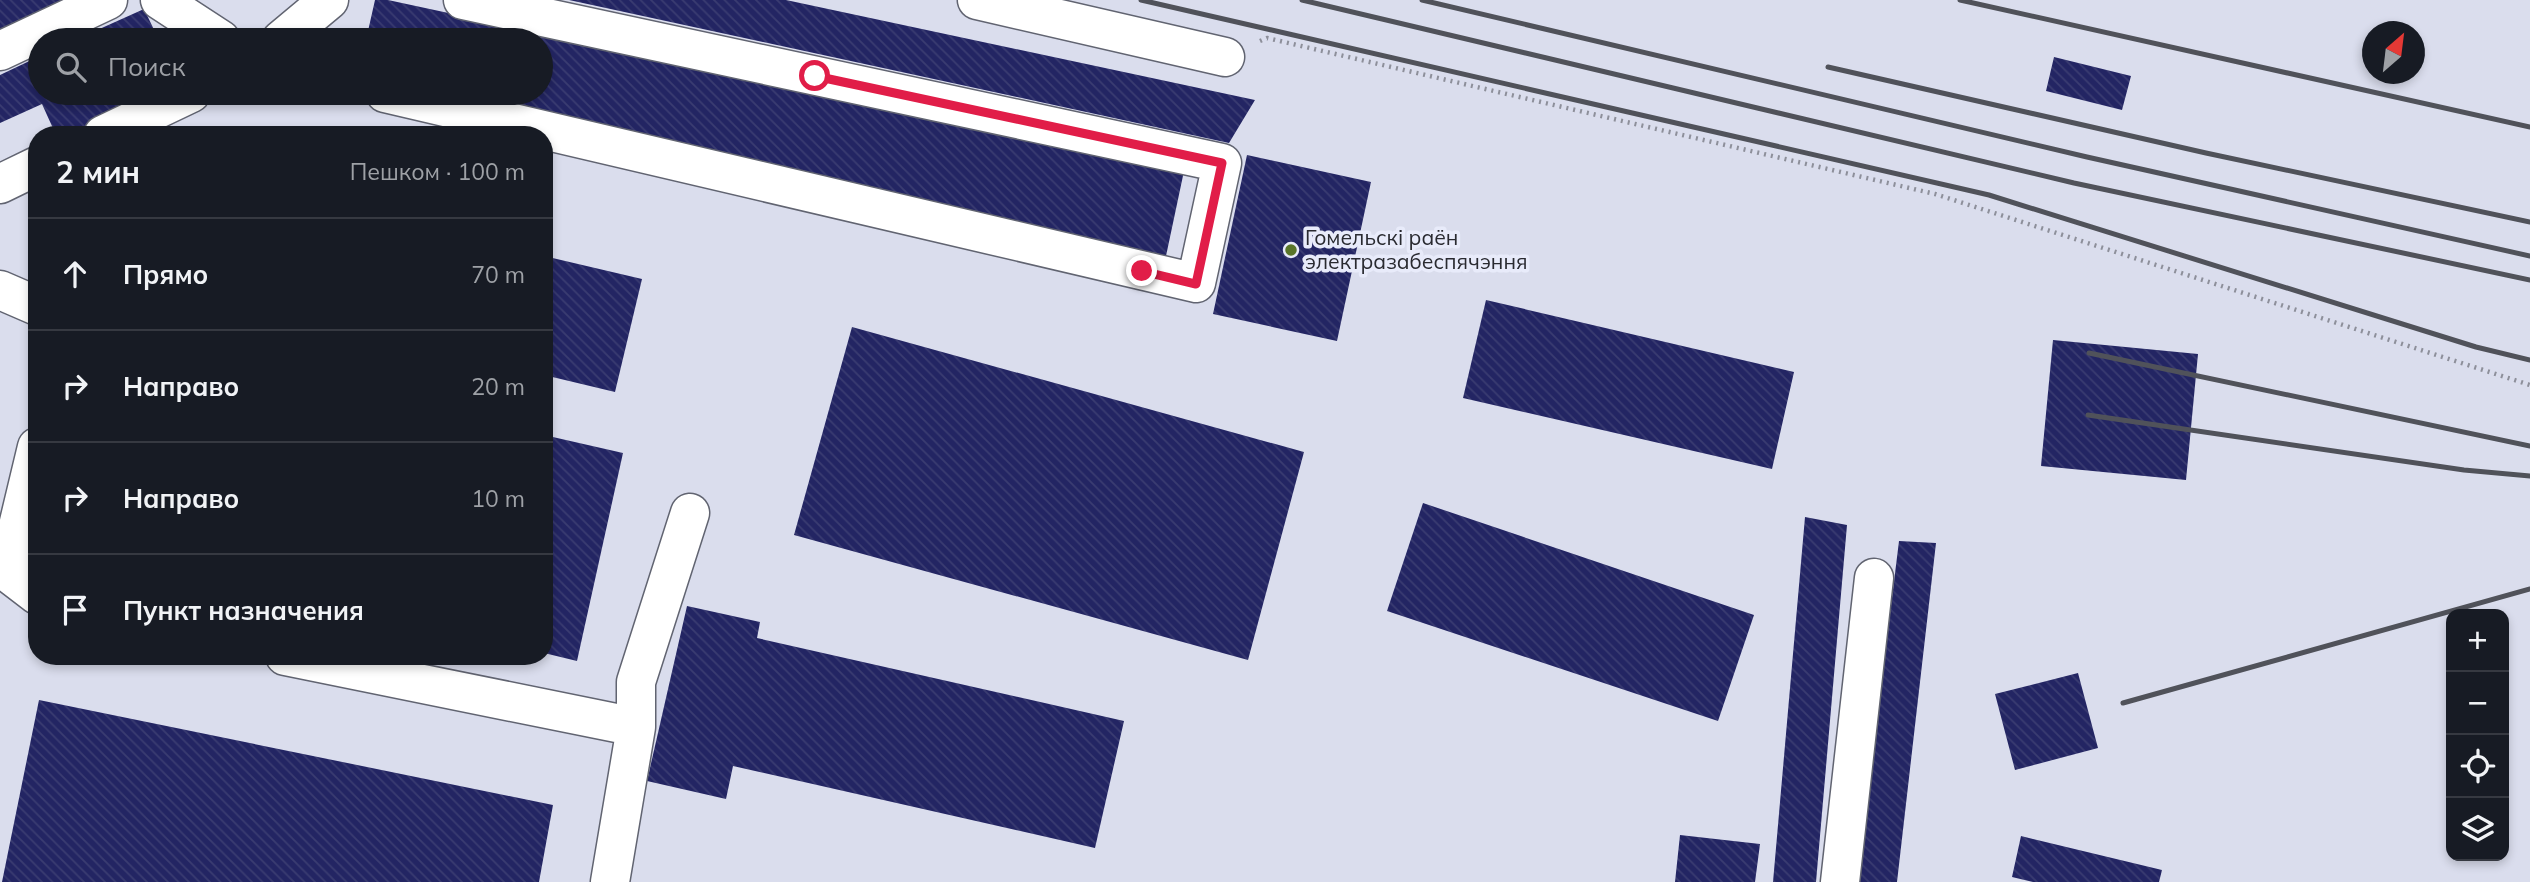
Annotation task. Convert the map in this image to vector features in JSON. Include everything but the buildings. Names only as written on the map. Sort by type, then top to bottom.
[{"type":"street","points":[[49,28],[108,0]]},
{"type":"street","points":[[160,0],[203,28]]},
{"type":"street","points":[[295,28],[329,0]]},
{"type":"street","points":[[463,0],[1222,163],[1196,284],[553,133]]},
{"type":"street","points":[[977,0],[1225,57]]},
{"type":"street","points":[[0,51],[28,38]]},
{"type":"street","points":[[122,126],[166,105]]},
{"type":"street","points":[[436,105],[525,126]]},
{"type":"street","points":[[0,184],[28,170]]},
{"type":"street","points":[[0,290],[28,302]]},
{"type":"street","points":[[28,484],[7,572],[28,588]]},
{"type":"street","points":[[610,882],[636,727],[636,682],[690,513]]},
{"type":"street","points":[[1840,882],[1874,578]]},
{"type":"street","points":[[329,665],[636,727]]},
{"type":"path","points":[[1225,57],[1268,38],[1935,194],[2530,385]]},
{"type":"railway","points":[[1141,0],[1989,195],[2476,347],[2530,360]]},
{"type":"railway","points":[[1302,0],[2074,183],[2530,280]]},
{"type":"railway","points":[[1422,0],[2087,157],[2530,256]]},
{"type":"railway","points":[[1960,0],[2530,127]]},
{"type":"railway","points":[[1828,67],[2206,153],[2530,222]]},
{"type":"railway","points":[[2089,353],[2530,446]]},
{"type":"railway","points":[[2088,415],[2464,470],[2530,476]]},
{"type":"railway","points":[[2123,703],[2530,589]]},
{"type":"place","name":"Гомельскі раён электразабеспячэння","points":[[1291,250]]},
{"type":"route","points":[[815,76],[1222,163],[1196,284],[1142,271]]}]
